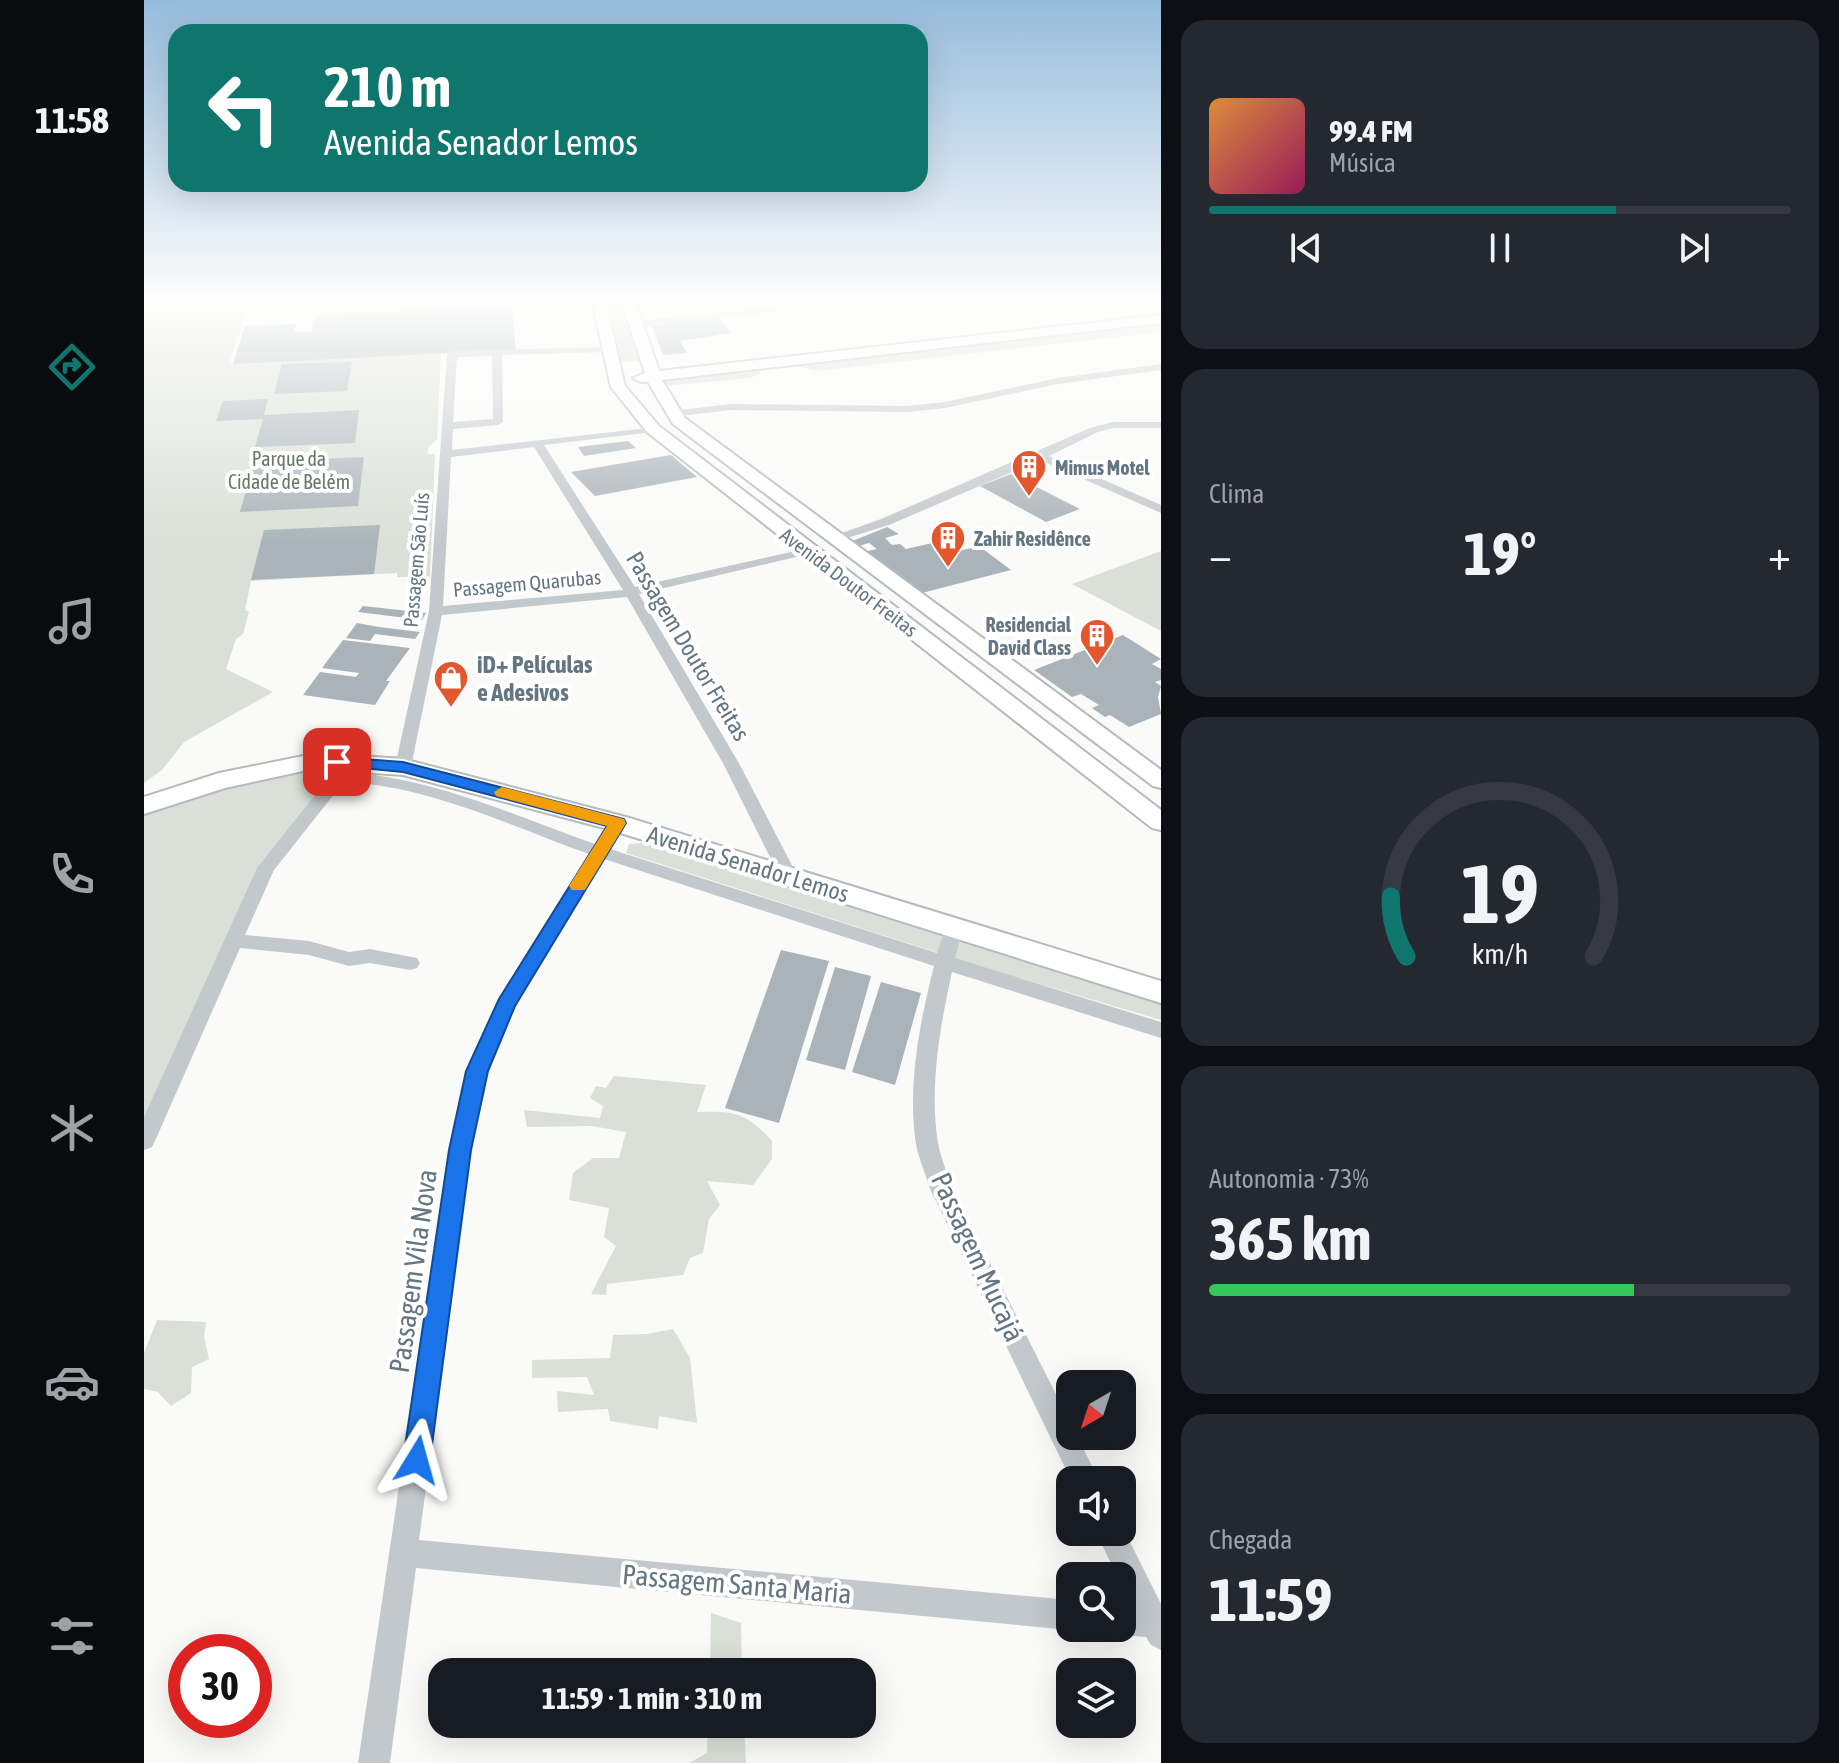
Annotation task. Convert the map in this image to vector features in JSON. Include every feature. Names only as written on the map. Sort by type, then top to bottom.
[{"type":"main road","name":"Avenida Doutor Freitas","points":[[621,382],[617,386],[653,429],[1083,761],[1151,800],[1161,822]]},
{"type":"main road","points":[[617,386],[621,382]]},
{"type":"main road","name":"Avenida Doutor Freitas","points":[[647,382],[671,414],[1161,781]]},
{"type":"main road","points":[[1083,761],[1110,759],[1121,751]]},
{"type":"main road","name":"Avenida Senador Lemos","points":[[144,806],[219,781],[303,763],[318,761],[403,767],[617,823],[1161,992]]},
{"type":"street","name":"Passagem São Luís","points":[[403,767],[436,611],[450,382]]},
{"type":"street","points":[[446,426],[498,422],[497,382]]},
{"type":"street","points":[[671,414],[731,407],[907,409],[945,405],[1052,382]]},
{"type":"street","points":[[834,538],[885,522],[1094,430],[1113,425],[1161,425]]},
{"type":"street","points":[[444,454],[653,429]]},
{"type":"street","name":"Passagem Doutor Freitas","points":[[538,444],[631,592],[751,796],[789,877]]},
{"type":"street","points":[[1040,456],[1161,509]]},
{"type":"street","name":"Passagem Quarubas","points":[[436,611],[522,606],[631,592],[808,550]]},
{"type":"street","name":"Avenida Senador Lemos","points":[[234,941],[266,868],[325,794],[346,777],[372,778],[439,796],[599,852],[1161,1030]]},
{"type":"street","name":"Passagem Vila Nova","points":[[374,1763],[460,1150],[477,1071],[506,1004],[617,823]]},
{"type":"street","name":"Passagem Mucajá","points":[[954,928],[942,962],[925,1095],[927,1142],[942,1191],[1078,1466]]},
{"type":"street","points":[[144,1141],[234,941],[309,948],[349,959],[370,956],[410,963]]},
{"type":"street","points":[[1117,1546],[1158,1629]]},
{"type":"street","name":"Passagem Santa Maria","points":[[404,1553],[1056,1614]]},
{"type":"street","points":[[1136,1624],[1158,1629]]},
{"type":"green space","name":"Parque da Cidade de Belém","points":[[144,382],[440,382],[437,439],[428,448],[428,454],[435,454],[430,577],[397,577],[397,573],[251,581],[245,610],[249,612],[243,634],[236,639],[226,669],[273,692],[184,742],[162,770],[144,783]]},
{"type":"green space","points":[[664,382],[705,382],[665,386]]},
{"type":"green space","points":[[1161,551],[1161,631],[1072,584]]},
{"type":"green space","points":[[356,763],[266,868],[144,1141],[144,806],[219,781]]},
{"type":"green space","points":[[657,842],[1161,998],[1161,1020],[992,970],[626,853],[629,844]]},
{"type":"green space","points":[[614,1076],[706,1085],[697,1112],[730,1113],[754,1124],[772,1141],[772,1159],[753,1185],[707,1181],[720,1205],[709,1219],[703,1253],[690,1258],[683,1275],[607,1284],[606,1295],[591,1294],[616,1246],[604,1237],[609,1208],[569,1200],[573,1173],[593,1158],[619,1158],[626,1132],[592,1126],[527,1127],[524,1110],[600,1118],[603,1106],[590,1098],[596,1086],[606,1088]]},
{"type":"green space","points":[[157,1320],[206,1322],[204,1337],[209,1359],[192,1367],[191,1393],[171,1406],[158,1392],[144,1389],[144,1353]]},
{"type":"green space","points":[[673,1329],[690,1358],[697,1423],[659,1416],[658,1429],[610,1421],[608,1409],[558,1412],[557,1391],[594,1395],[587,1377],[532,1378],[532,1360],[610,1358],[613,1335]]},
{"type":"green space","points":[[711,1613],[741,1623],[742,1658],[710,1658]]},
{"type":"green space","points":[[708,1738],[745,1738],[746,1763],[689,1763],[707,1753]]},
{"type":"building","points":[[277,382],[349,382],[347,391],[274,394]]},
{"type":"building","points":[[268,399],[264,415],[359,410],[355,443],[255,447],[263,419],[216,421],[223,401]]},
{"type":"building","points":[[628,441],[636,448],[584,456],[578,447]]},
{"type":"building","points":[[671,455],[697,477],[595,496],[571,472]]},
{"type":"building","points":[[364,457],[358,506],[240,512],[254,462]]},
{"type":"building","name":"Mimus Motel","points":[[1011,474],[1080,509],[1046,522],[980,486]]},
{"type":"building","points":[[380,525],[374,574],[251,580],[264,530]]},
{"type":"building","name":"Zahir Residênce","points":[[887,527],[899,534],[885,538],[892,545],[900,544],[906,549],[937,542],[951,553],[979,546],[1011,570],[918,594],[864,552],[877,549],[869,543],[859,546],[850,542]]},
{"type":"building","points":[[363,606],[426,613],[422,620],[358,612]]},
{"type":"building","points":[[357,623],[420,632],[415,639],[375,634],[370,641],[346,638]]},
{"type":"building","points":[[1123,635],[1161,659],[1152,664],[1161,669],[1161,680],[1155,682],[1161,686],[1158,697],[1161,714],[1129,727],[1110,715],[1105,717],[1092,708],[1099,705],[1081,694],[1072,697],[1034,670]]},
{"type":"building","points":[[343,640],[410,648],[386,681],[390,681],[375,705],[303,695],[320,672],[356,677],[359,673],[322,668]]},
{"type":"building","points":[[781,950],[829,961],[779,1123],[725,1108]]},
{"type":"building","points":[[835,967],[871,976],[845,1070],[806,1060]]},
{"type":"building","points":[[881,982],[921,993],[895,1085],[852,1072]]},
{"type":"slow traffic","points":[[502,792],[617,823],[578,886]]},
{"type":"place","name":"Mimus Motel","points":[[1029,498]]},
{"type":"place","name":"Zahir Residênce","points":[[948,569]]},
{"type":"place","name":"Residencial David Class","points":[[1097,667]]},
{"type":"place","name":"iD+ Películas e Adesivos","points":[[451,709]]},
{"type":"route","points":[[337,762],[403,767],[617,823],[506,1004],[477,1071],[460,1150],[417,1460]]}]
